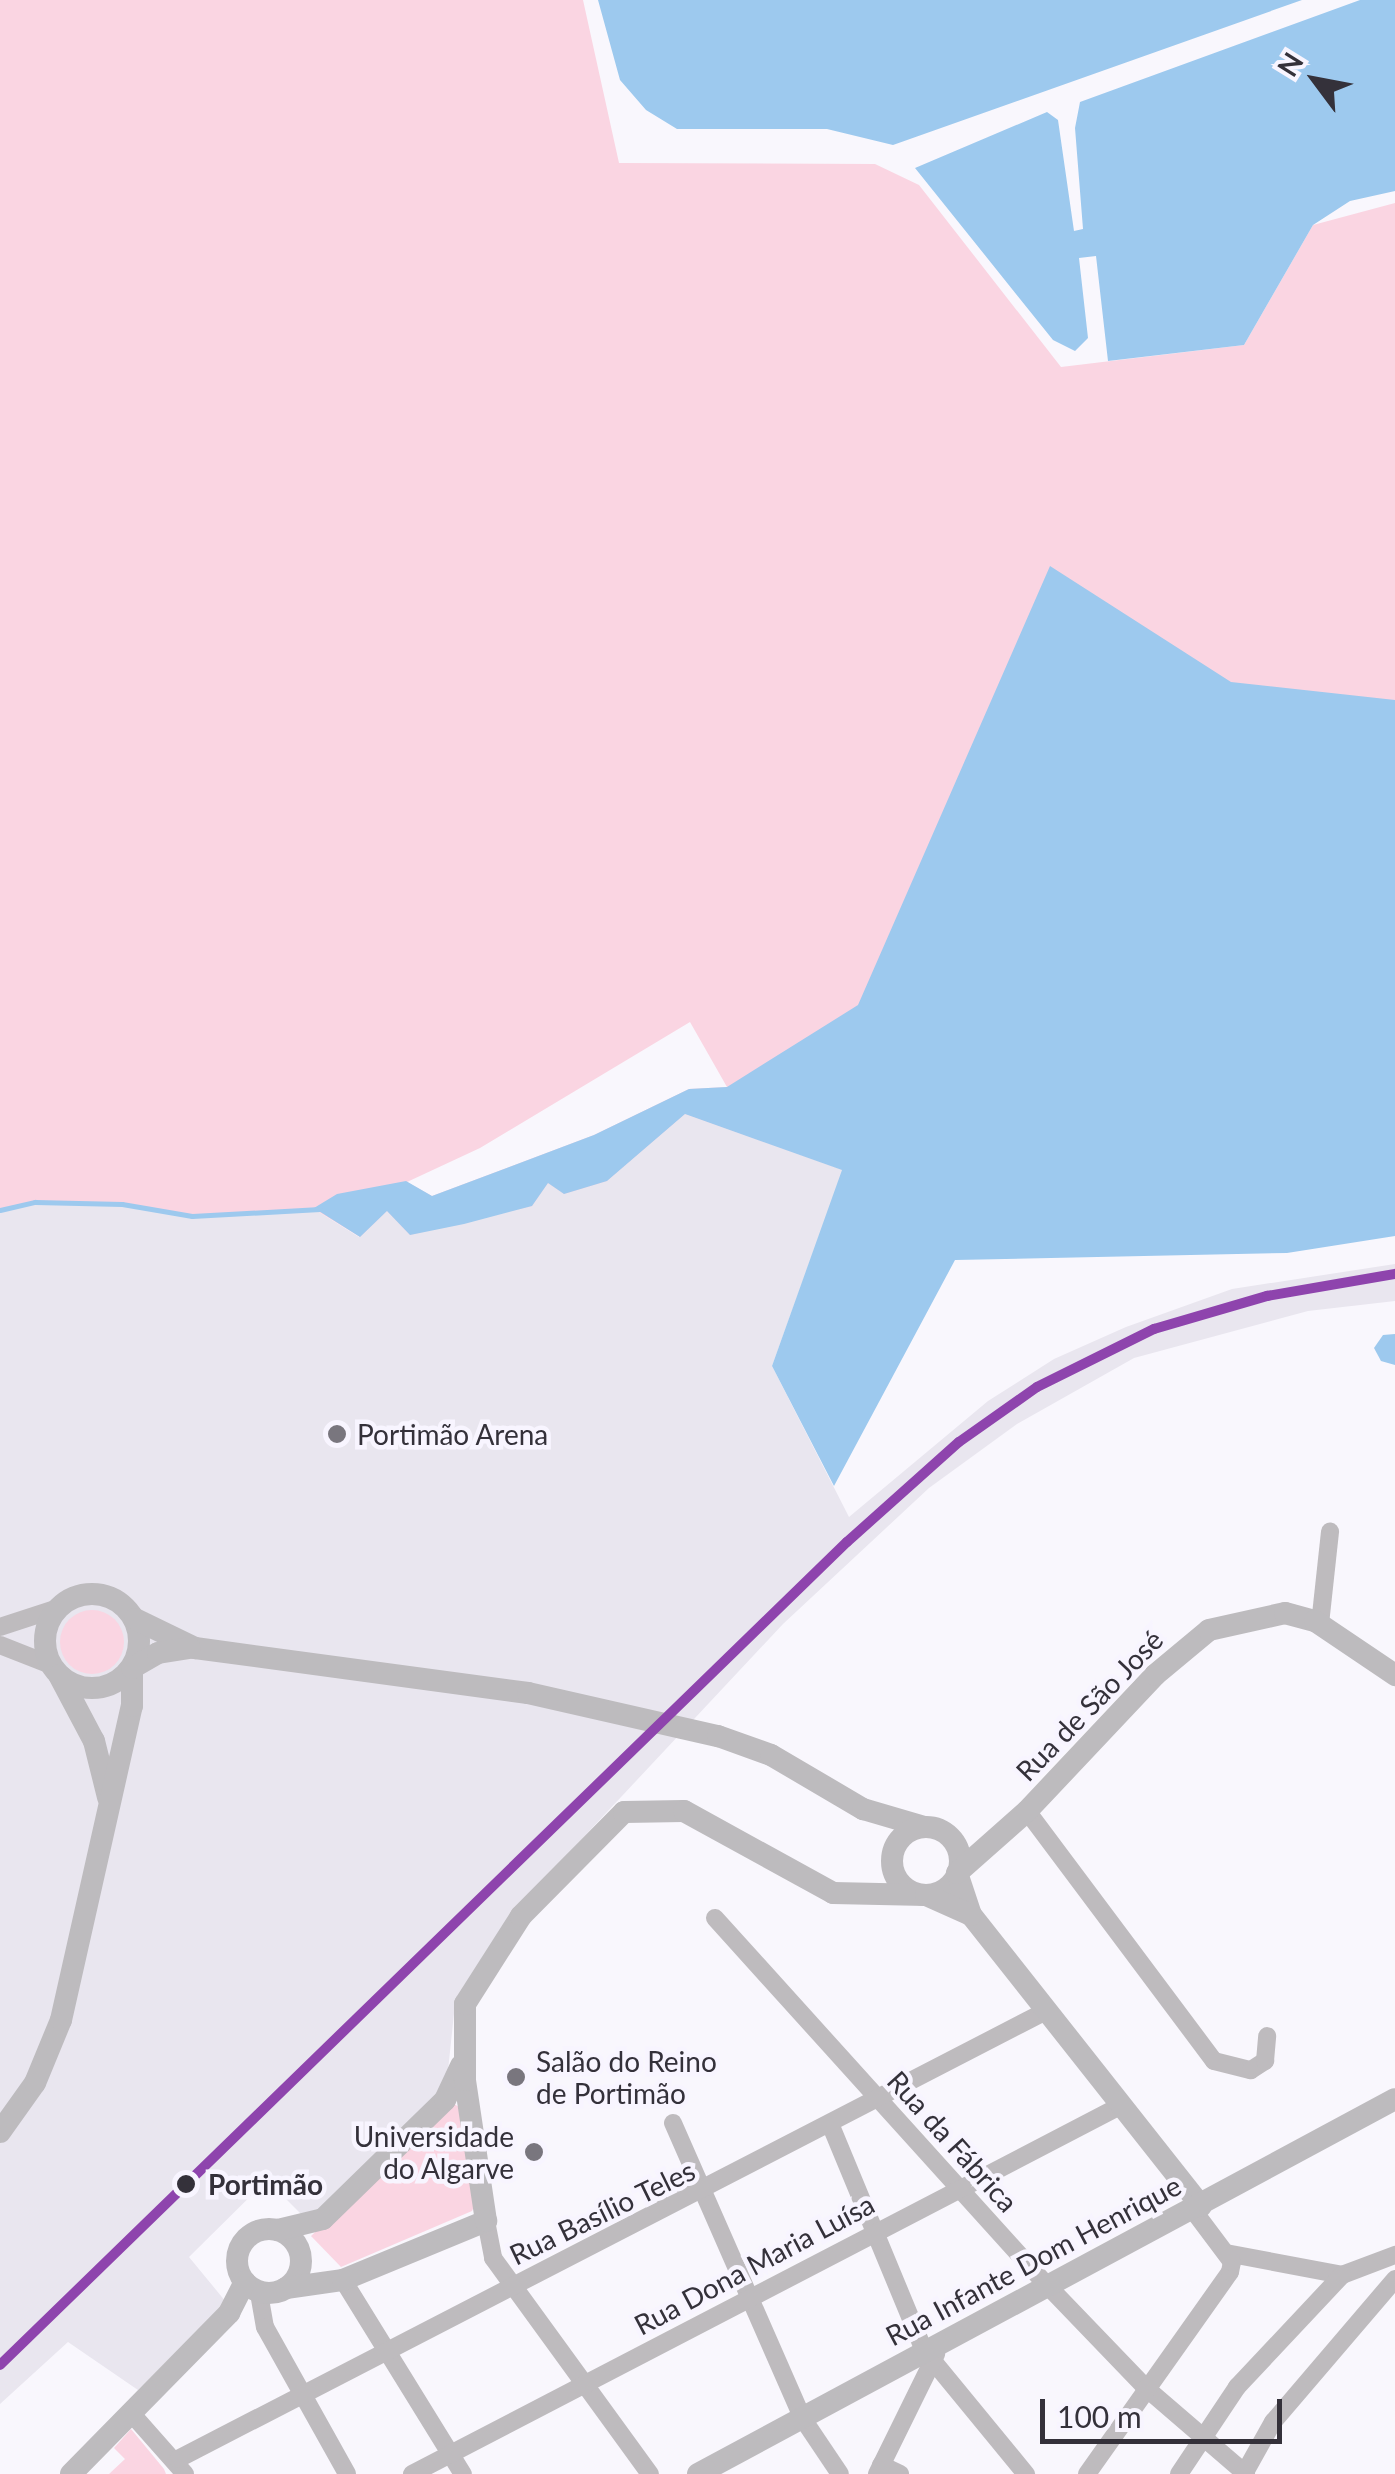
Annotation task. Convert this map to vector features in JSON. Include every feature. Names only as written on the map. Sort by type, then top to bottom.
[{"type":"street","points":[[1320,1624],[1330,1532]]},
{"type":"street","points":[[0,1627],[93,1593],[111,1597],[135,1618],[195,1648]]},
{"type":"street","points":[[58,1608],[45,1635],[55,1670],[94,1741],[110,1806]]},
{"type":"street","name":"Rua de São José","points":[[957,1873],[1027,1811],[1155,1674],[1228,1621],[1285,1613],[1320,1624],[1395,1675]]},
{"type":"street","points":[[0,2132],[35,2083],[60,2020],[132,1706],[132,1668],[140,1649],[135,1618]]},
{"type":"street","points":[[0,1645],[96,1689],[158,1653],[195,1648],[622,1712],[771,1755],[862,1809],[934,1830],[994,1841]]},
{"type":"street","points":[[862,1809],[892,1857],[897,1880],[971,1914]]},
{"type":"street","points":[[650,2474],[493,2258],[465,2080],[465,2004],[500,1946],[624,1812],[684,1810],[814,1886],[860,1896],[926,1896],[948,1887],[957,1873]]},
{"type":"street","points":[[1027,1811],[1214,2061],[1251,2070],[1266,2061],[1267,2036]]},
{"type":"street","points":[[860,1896],[892,1857],[903,1836],[934,1830]]},
{"type":"street","points":[[934,1830],[958,1851],[957,1873],[971,1914],[1122,2105],[1226,2253],[1230,2272],[1087,2474]]},
{"type":"street","name":"Rua da Fábrica","points":[[715,1918],[1045,2284],[1146,2388],[1245,2474]]},
{"type":"street","name":"Rua Basílio Teles","points":[[181,2466],[304,2394],[704,2193],[1048,2010]]},
{"type":"street","points":[[463,2046],[445,2100],[323,2219],[306,2228],[258,2231],[242,2244],[237,2264],[266,2290],[344,2280],[486,2221]]},
{"type":"street","name":"Rua Infante Dom Henrique","points":[[698,2474],[928,2355],[946,2336],[1197,2208],[1395,2098]]},
{"type":"street","points":[[445,2100],[462,2100],[470,2114]]},
{"type":"street","name":"Rua Dona Maria Luísa","points":[[412,2474],[957,2186],[1122,2105]]},
{"type":"street","points":[[672,2123],[803,2418],[840,2474]]},
{"type":"street","points":[[831,2126],[928,2355],[1026,2474]]},
{"type":"street","points":[[71,2474],[229,2313],[266,2290],[301,2260],[294,2241],[278,2230]]},
{"type":"street","points":[[1226,2253],[1342,2275]]},
{"type":"street","points":[[1179,2474],[1202,2437],[1283,2331],[1342,2275],[1395,2255]]},
{"type":"street","points":[[1245,2474],[1272,2422],[1395,2279]]},
{"type":"street","points":[[344,2280],[463,2474]]},
{"type":"street","points":[[266,2290],[265,2327],[347,2474]]},
{"type":"street","points":[[900,2474],[879,2470],[928,2355]]},
{"type":"street","points":[[140,2405],[181,2466]]},
{"type":"shaded area","points":[[0,0],[583,0],[619,163],[875,164],[919,185],[1061,367],[1244,345],[1313,225],[1395,203],[1395,908],[843,1170],[685,1114],[607,1181],[564,1194],[548,1183],[532,1206],[410,1235],[387,1211],[360,1237],[314,1209],[192,1216],[122,1204],[35,1202],[0,1210]],"holes":[[[690,1022],[727,1087],[689,1089],[594,1135],[432,1196],[407,1182],[480,1148]]]},
{"type":"shaded area","points":[[685,1114],[843,1170],[772,1366],[849,1517],[988,1401],[1054,1359],[1126,1327],[1232,1289],[1395,1264],[1395,1301],[1308,1311],[1134,1358],[1017,1424],[929,1488],[783,1624],[519,1906],[455,2004],[447,2080],[436,2097],[316,2213],[304,2217],[267,2180],[189,2257],[226,2302],[138,2390],[68,2342],[0,2404],[0,1210],[35,1202],[122,1204],[192,1216],[314,1209],[359,1237],[387,1211],[548,1183],[607,1181]]},
{"type":"shaded area","points":[[92,1610],[114,1620],[124,1642],[114,1664],[92,1674],[70,1664],[60,1642],[70,1620]]},
{"type":"shaded area","points":[[453,2103],[460,2108],[476,2202],[472,2211],[341,2267],[311,2236]]},
{"type":"shaded area","points":[[131,2429],[166,2474],[109,2474],[125,2459],[114,2448]]},
{"type":"water","points":[[598,0],[1302,0],[893,145],[827,129],[677,129],[646,110],[620,80]]},
{"type":"water","points":[[1360,0],[1395,0],[1395,191],[1350,201],[1313,225],[1244,345],[1108,361],[1096,256],[1079,258],[1088,338],[1075,351],[1053,340],[915,168],[1047,112],[1058,120],[1074,231],[1083,229],[1075,128],[1080,102]]},
{"type":"water","points":[[1050,566],[1231,682],[1395,700],[1395,1236],[1287,1253],[955,1260],[834,1486],[772,1366],[842,1170],[685,1114],[607,1181],[564,1194],[548,1183],[532,1206],[464,1224],[410,1235],[387,1211],[360,1237],[314,1208],[337,1194],[406,1181],[432,1196],[594,1135],[689,1089],[727,1087],[858,1005]]},
{"type":"water","points":[[1395,1334],[1395,1365],[1381,1361],[1374,1348],[1383,1335]]},
{"type":"waterway","points":[[0,1210],[35,1202],[122,1204],[192,1216],[320,1209]]},
{"type":"transit line","points":[[0,2365],[847,1542],[959,1442],[1037,1387],[1154,1329],[1267,1296],[1395,1274]]},
{"type":"place","name":"Portimão Arena","points":[[337,1434]]},
{"type":"place","name":"Salão do Reino de Portimão","points":[[516,2077]]},
{"type":"place","name":"Universidade do Algarve","points":[[534,2152]]},
{"type":"place","name":"Portimão","points":[[186,2184]]}]
